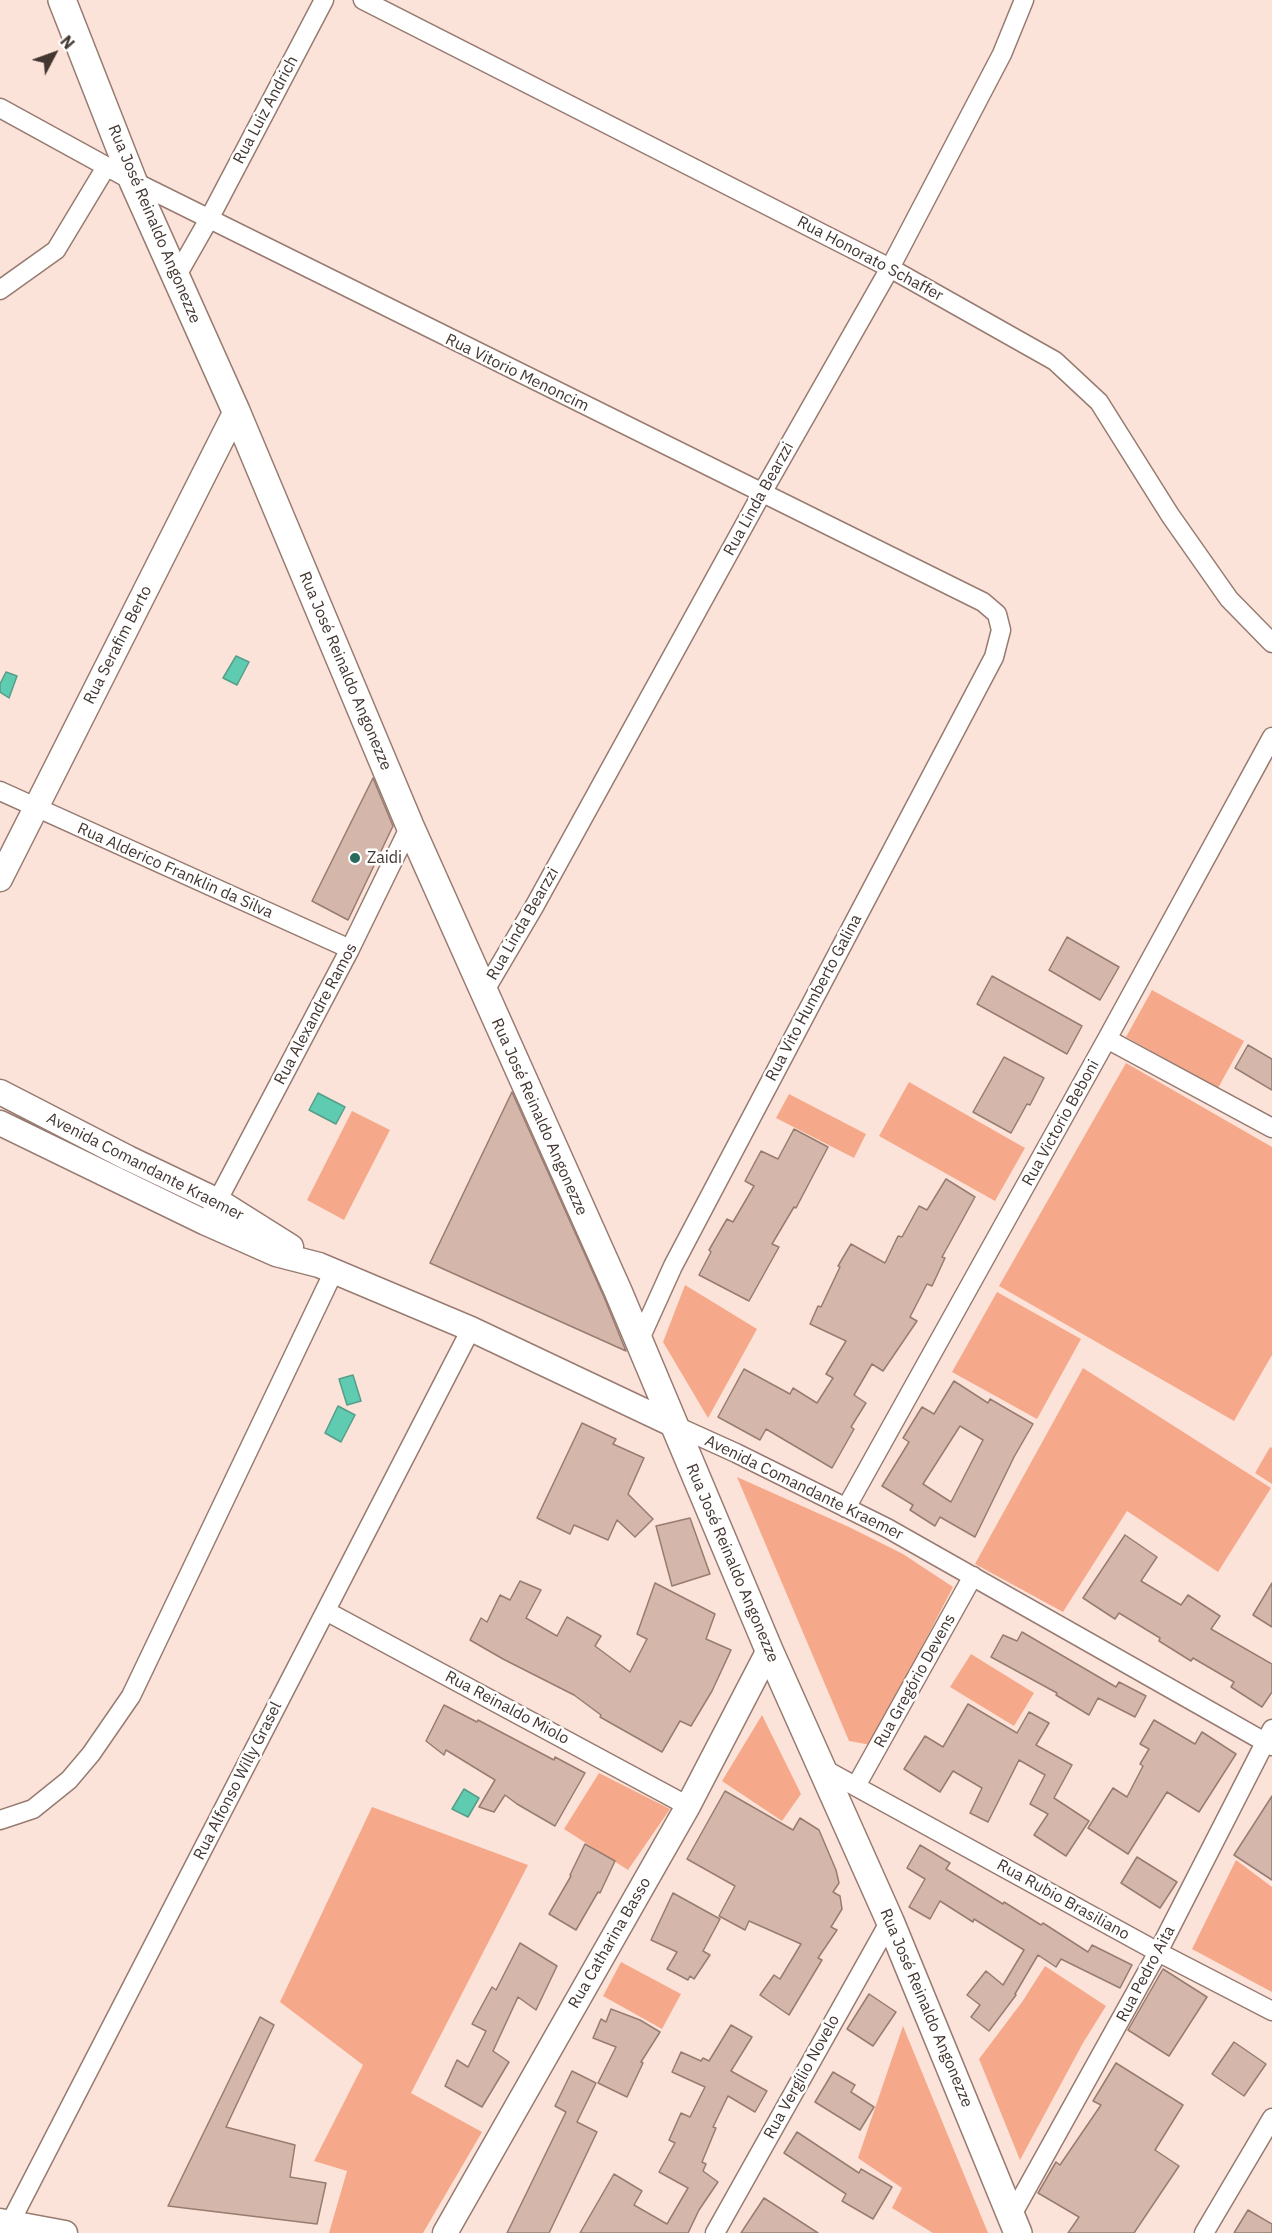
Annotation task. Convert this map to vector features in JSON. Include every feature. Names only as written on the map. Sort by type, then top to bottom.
[{"type":"main road","name":"Rua José Reinaldo Angonezze","points":[[62,0],[133,181],[236,411],[410,826],[639,1341],[769,1650],[890,1921],[1015,2224]]},
{"type":"street","name":"Rua Luiz Andrich","points":[[176,277],[324,0]]},
{"type":"street","name":"Rua Honorato Schaffer","points":[[363,0],[890,268],[1055,361],[1099,402],[1170,515],[1229,599],[1272,643]]},
{"type":"street","name":"Rua Linda Bearzzi","points":[[484,992],[534,907],[762,493],[890,268],[1002,54],[1024,0]]},
{"type":"street","name":"Rua Vitorio Menoncim","points":[[0,108],[133,181],[983,602],[996,614],[1001,630],[993,657]]},
{"type":"street","points":[[0,290],[56,250],[106,166]]},
{"type":"street","name":"Rua Serafim Berto","points":[[0,879],[236,411]]},
{"type":"street","name":"Rua Vito Humberto Galina","points":[[639,1341],[678,1256],[993,657]]},
{"type":"street","name":"Rua Victorio Beboni","points":[[846,1508],[1272,737]]},
{"type":"street","name":"Rua Alderico Franklin da Silva","points":[[0,791],[350,949]]},
{"type":"street","name":"Rua Alexandre Ramos","points":[[206,1224],[350,949],[410,826]]},
{"type":"street","points":[[1107,1039],[1272,1128]]},
{"type":"street","points":[[3,1125],[9,1096]]},
{"type":"street","name":"Avenida Comandante Kraemer","points":[[9,1096],[206,1224],[276,1254],[326,1268],[471,1329],[846,1508],[1270,1739]]},
{"type":"street","name":"Avenida Comandante Kraemer","points":[[3,1125],[218,1201],[326,1268]]},
{"type":"street","points":[[0,1820],[33,1809],[69,1780],[91,1754],[130,1696],[326,1268]]},
{"type":"street","name":"Rua Alfonso Willy Grasel","points":[[6,2226],[471,1329]]},
{"type":"street","name":"Rua Gregório Devens","points":[[856,1786],[973,1576]]},
{"type":"street","name":"Rua Reinaldo Miolo","points":[[326,1611],[688,1806]]},
{"type":"street","name":"Rua Catharina Basso","points":[[445,2233],[688,1806],[769,1650]]},
{"type":"street","name":"Rua Pedro Aita","points":[[1015,2224],[1270,1739]]},
{"type":"street","name":"Rua Rubio Brasiliano","points":[[822,1768],[1158,1952],[1272,2011]]},
{"type":"street","name":"Rua Vergílio Novelo","points":[[715,2233],[890,1921]]},
{"type":"street","points":[[1204,2233],[1272,2118]]},
{"type":"street","points":[[6,2226],[65,2233]]},
{"type":"shaded area","points":[[1152,990],[1244,1041],[1218,1088],[1126,1037]]},
{"type":"shaded area","points":[[1126,1063],[1272,1147],[1272,1355],[1234,1421],[999,1286]]},
{"type":"shaded area","points":[[909,1082],[1025,1148],[995,1201],[879,1136]]},
{"type":"shaded area","points":[[789,1094],[866,1134],[854,1158],[776,1118]]},
{"type":"shaded area","points":[[352,1111],[390,1130],[344,1220],[307,1200]]},
{"type":"shaded area","points":[[685,1285],[757,1329],[708,1418],[663,1342]]},
{"type":"shaded area","points":[[997,1292],[1081,1339],[1037,1419],[952,1372]]},
{"type":"shaded area","points":[[1083,1368],[1271,1488],[1218,1572],[1127,1511],[1063,1612],[975,1564]]},
{"type":"shaded area","points":[[1270,1447],[1272,1448],[1272,1484],[1255,1473]]},
{"type":"shaded area","points":[[737,1477],[903,1554],[953,1587],[871,1745],[849,1741]]},
{"type":"shaded area","points":[[971,1654],[1034,1693],[1014,1726],[950,1687]]},
{"type":"shaded area","points":[[762,1715],[801,1794],[782,1821],[722,1781]]},
{"type":"shaded area","points":[[599,1773],[670,1809],[628,1870],[564,1829]]},
{"type":"shaded area","points":[[372,1807],[528,1865],[411,2093],[482,2132],[423,2233],[329,2233],[347,2171],[314,2161],[363,2065],[280,2002]]},
{"type":"shaded area","points":[[1236,1860],[1272,1887],[1272,1992],[1192,1949]]},
{"type":"shaded area","points":[[621,1962],[681,1994],[662,2029],[603,1996]]},
{"type":"shaded area","points":[[1045,1966],[1106,2006],[1083,2043],[1020,2160],[979,2059],[1022,2002]]},
{"type":"shaded area","points":[[903,2026],[988,2233],[933,2233],[892,2208],[902,2188],[858,2158]]},
{"type":"water","points":[[236,656],[249,662],[237,685],[223,678]]},
{"type":"water","points":[[6,672],[17,676],[9,698],[0,692],[0,684]]},
{"type":"water","points":[[318,1093],[345,1107],[336,1124],[309,1110]]},
{"type":"water","points":[[353,1375],[361,1401],[347,1405],[339,1379]]},
{"type":"water","points":[[338,1406],[355,1415],[341,1442],[325,1433]]},
{"type":"water","points":[[464,1789],[479,1798],[468,1817],[452,1809]]},
{"type":"building","name":"Zaidi","points":[[373,778],[393,826],[348,920],[312,901]]},
{"type":"building","points":[[1067,937],[1119,967],[1100,1000],[1049,970]]},
{"type":"building","points":[[992,976],[1082,1026],[1067,1054],[977,1004]]},
{"type":"building","points":[[1248,1045],[1272,1059],[1272,1090],[1235,1068]]},
{"type":"building","points":[[1004,1057],[1044,1078],[1030,1105],[1027,1104],[1011,1133],[973,1112]]},
{"type":"building","points":[[512,1092],[604,1297],[626,1351],[430,1263]]},
{"type":"building","points":[[794,1129],[828,1147],[796,1208],[794,1207],[772,1244],[779,1247],[749,1301],[699,1275],[711,1252],[709,1250],[727,1219],[733,1222],[754,1186],[745,1181],[761,1151],[778,1159]]},
{"type":"building","points":[[946,1179],[975,1197],[942,1257],[945,1258],[932,1286],[927,1284],[910,1317],[917,1321],[883,1371],[872,1364],[854,1395],[866,1403],[851,1427],[854,1429],[832,1468],[766,1429],[760,1440],[718,1417],[744,1369],[790,1394],[793,1388],[817,1403],[833,1378],[826,1374],[846,1341],[810,1324],[818,1306],[821,1307],[840,1267],[838,1266],[851,1244],[885,1263],[898,1236],[902,1237],[919,1206],[927,1210]]},
{"type":"building","points":[[954,1381],[988,1403],[990,1399],[1033,1424],[1014,1457],[975,1537],[940,1517],[935,1526],[910,1510],[913,1505],[882,1486],[909,1442],[903,1438],[922,1407],[934,1414]],"holes":[[[960,1426],[983,1440],[951,1502],[923,1484]]]},
{"type":"building","points":[[582,1423],[616,1439],[613,1444],[644,1458],[628,1494],[653,1519],[635,1537],[617,1520],[608,1540],[574,1525],[570,1534],[537,1518]]},
{"type":"building","points":[[690,1518],[710,1574],[672,1586],[656,1526]]},
{"type":"building","points":[[1125,1535],[1157,1557],[1141,1581],[1181,1605],[1188,1595],[1220,1616],[1211,1629],[1272,1664],[1272,1692],[1262,1707],[1231,1687],[1234,1682],[1193,1658],[1191,1661],[1159,1641],[1160,1638],[1119,1613],[1115,1619],[1083,1598]]},
{"type":"building","points":[[520,1581],[541,1590],[526,1618],[557,1636],[567,1617],[601,1636],[595,1646],[630,1672],[647,1639],[637,1634],[655,1583],[715,1614],[706,1639],[731,1650],[712,1691],[691,1726],[680,1721],[662,1752],[600,1717],[601,1715],[574,1695],[470,1640],[481,1618],[487,1622],[500,1595],[510,1600]]},
{"type":"building","points":[[1272,1583],[1272,1627],[1253,1615]]},
{"type":"building","points":[[1022,1632],[1116,1687],[1119,1682],[1146,1696],[1135,1717],[1098,1698],[1089,1715],[1056,1695],[1057,1693],[991,1657],[1003,1635],[1017,1641]]},
{"type":"building","points":[[968,1704],[1017,1733],[1029,1712],[1049,1723],[1036,1745],[1072,1765],[1054,1798],[1089,1821],[1066,1856],[1034,1835],[1048,1814],[1030,1804],[1045,1775],[1019,1760],[988,1822],[970,1813],[982,1788],[953,1771],[940,1792],[904,1769],[925,1736],[943,1747]]},
{"type":"building","points":[[444,1705],[585,1773],[555,1826],[505,1795],[494,1812],[479,1807],[495,1780],[446,1750],[444,1755],[426,1741]]},
{"type":"building","points":[[1154,1720],[1195,1744],[1202,1732],[1236,1754],[1199,1812],[1167,1792],[1128,1854],[1088,1828],[1113,1788],[1127,1797],[1143,1766],[1140,1764],[1149,1749],[1140,1744]]},
{"type":"building","points":[[725,1791],[793,1830],[800,1818],[819,1830],[836,1870],[839,1883],[833,1892],[840,1896],[842,1909],[831,1927],[837,1930],[818,1958],[822,1960],[789,2015],[760,1995],[774,1975],[780,1979],[801,1944],[749,1921],[745,1930],[719,1916],[735,1886],[687,1859]]},
{"type":"building","points":[[1272,1796],[1272,1880],[1234,1855]]},
{"type":"building","points":[[585,1844],[615,1861],[600,1893],[598,1892],[576,1930],[549,1914],[571,1876]]},
{"type":"building","points":[[920,1845],[950,1863],[946,1869],[1003,1904],[1004,1902],[1041,1925],[1043,1923],[1088,1952],[1092,1945],[1132,1965],[1120,1988],[1061,1959],[1056,1967],[1038,1955],[1016,1995],[989,2031],[971,2017],[980,2005],[967,1995],[986,1971],[1003,1985],[1024,1950],[940,1901],[930,1919],[909,1907],[925,1879],[907,1868]]},
{"type":"building","points":[[1137,1857],[1177,1882],[1160,1908],[1121,1883]]},
{"type":"building","points":[[673,1893],[720,1919],[703,1951],[710,1955],[694,1979],[690,1976],[688,1980],[667,1969],[677,1952],[651,1940]]},
{"type":"building","points":[[520,1943],[557,1966],[536,2010],[518,1997],[493,2051],[509,2062],[482,2107],[445,2086],[457,2060],[468,2067],[486,2031],[472,2024],[492,1987],[496,1990]]},
{"type":"building","points":[[1163,1969],[1207,1997],[1169,2056],[1128,2030]]},
{"type":"building","points":[[869,1994],[896,2012],[873,2046],[847,2029]]},
{"type":"building","points":[[611,2009],[640,2020],[660,2032],[641,2062],[643,2063],[627,2097],[598,2083],[616,2047],[593,2038],[601,2019],[606,2022]]},
{"type":"building","points":[[260,2017],[274,2025],[226,2127],[295,2145],[290,2177],[326,2183],[317,2224],[168,2206]]},
{"type":"building","points":[[731,2025],[752,2037],[731,2071],[767,2091],[755,2112],[728,2096],[713,2127],[716,2128],[702,2162],[706,2164],[703,2171],[718,2182],[699,2210],[688,2233],[580,2233],[614,2174],[642,2191],[634,2205],[667,2224],[688,2188],[659,2172],[675,2143],[669,2140],[681,2113],[690,2117],[705,2087],[672,2072],[681,2052],[701,2061],[703,2058],[709,2061]]},
{"type":"building","points":[[1234,2042],[1266,2064],[1244,2096],[1212,2074]]},
{"type":"building","points":[[1116,2063],[1183,2105],[1155,2150],[1179,2166],[1134,2233],[1068,2233],[1079,2217],[1038,2193],[1056,2162],[1060,2165],[1101,2105],[1093,2101]]},
{"type":"building","points":[[572,2071],[596,2083],[577,2122],[597,2132],[549,2233],[507,2233],[566,2112],[555,2106]]},
{"type":"building","points":[[833,2072],[855,2085],[851,2092],[874,2107],[860,2130],[815,2102]]},
{"type":"building","points":[[797,2132],[859,2173],[861,2169],[892,2187],[873,2219],[842,2201],[846,2194],[784,2153]]},
{"type":"building","points":[[764,2198],[818,2233],[741,2233]]},
{"type":"building","points":[[1248,2210],[1272,2224],[1272,2233],[1234,2233]]},
{"type":"place","name":"Zaidi","points":[[355,858]]}]
